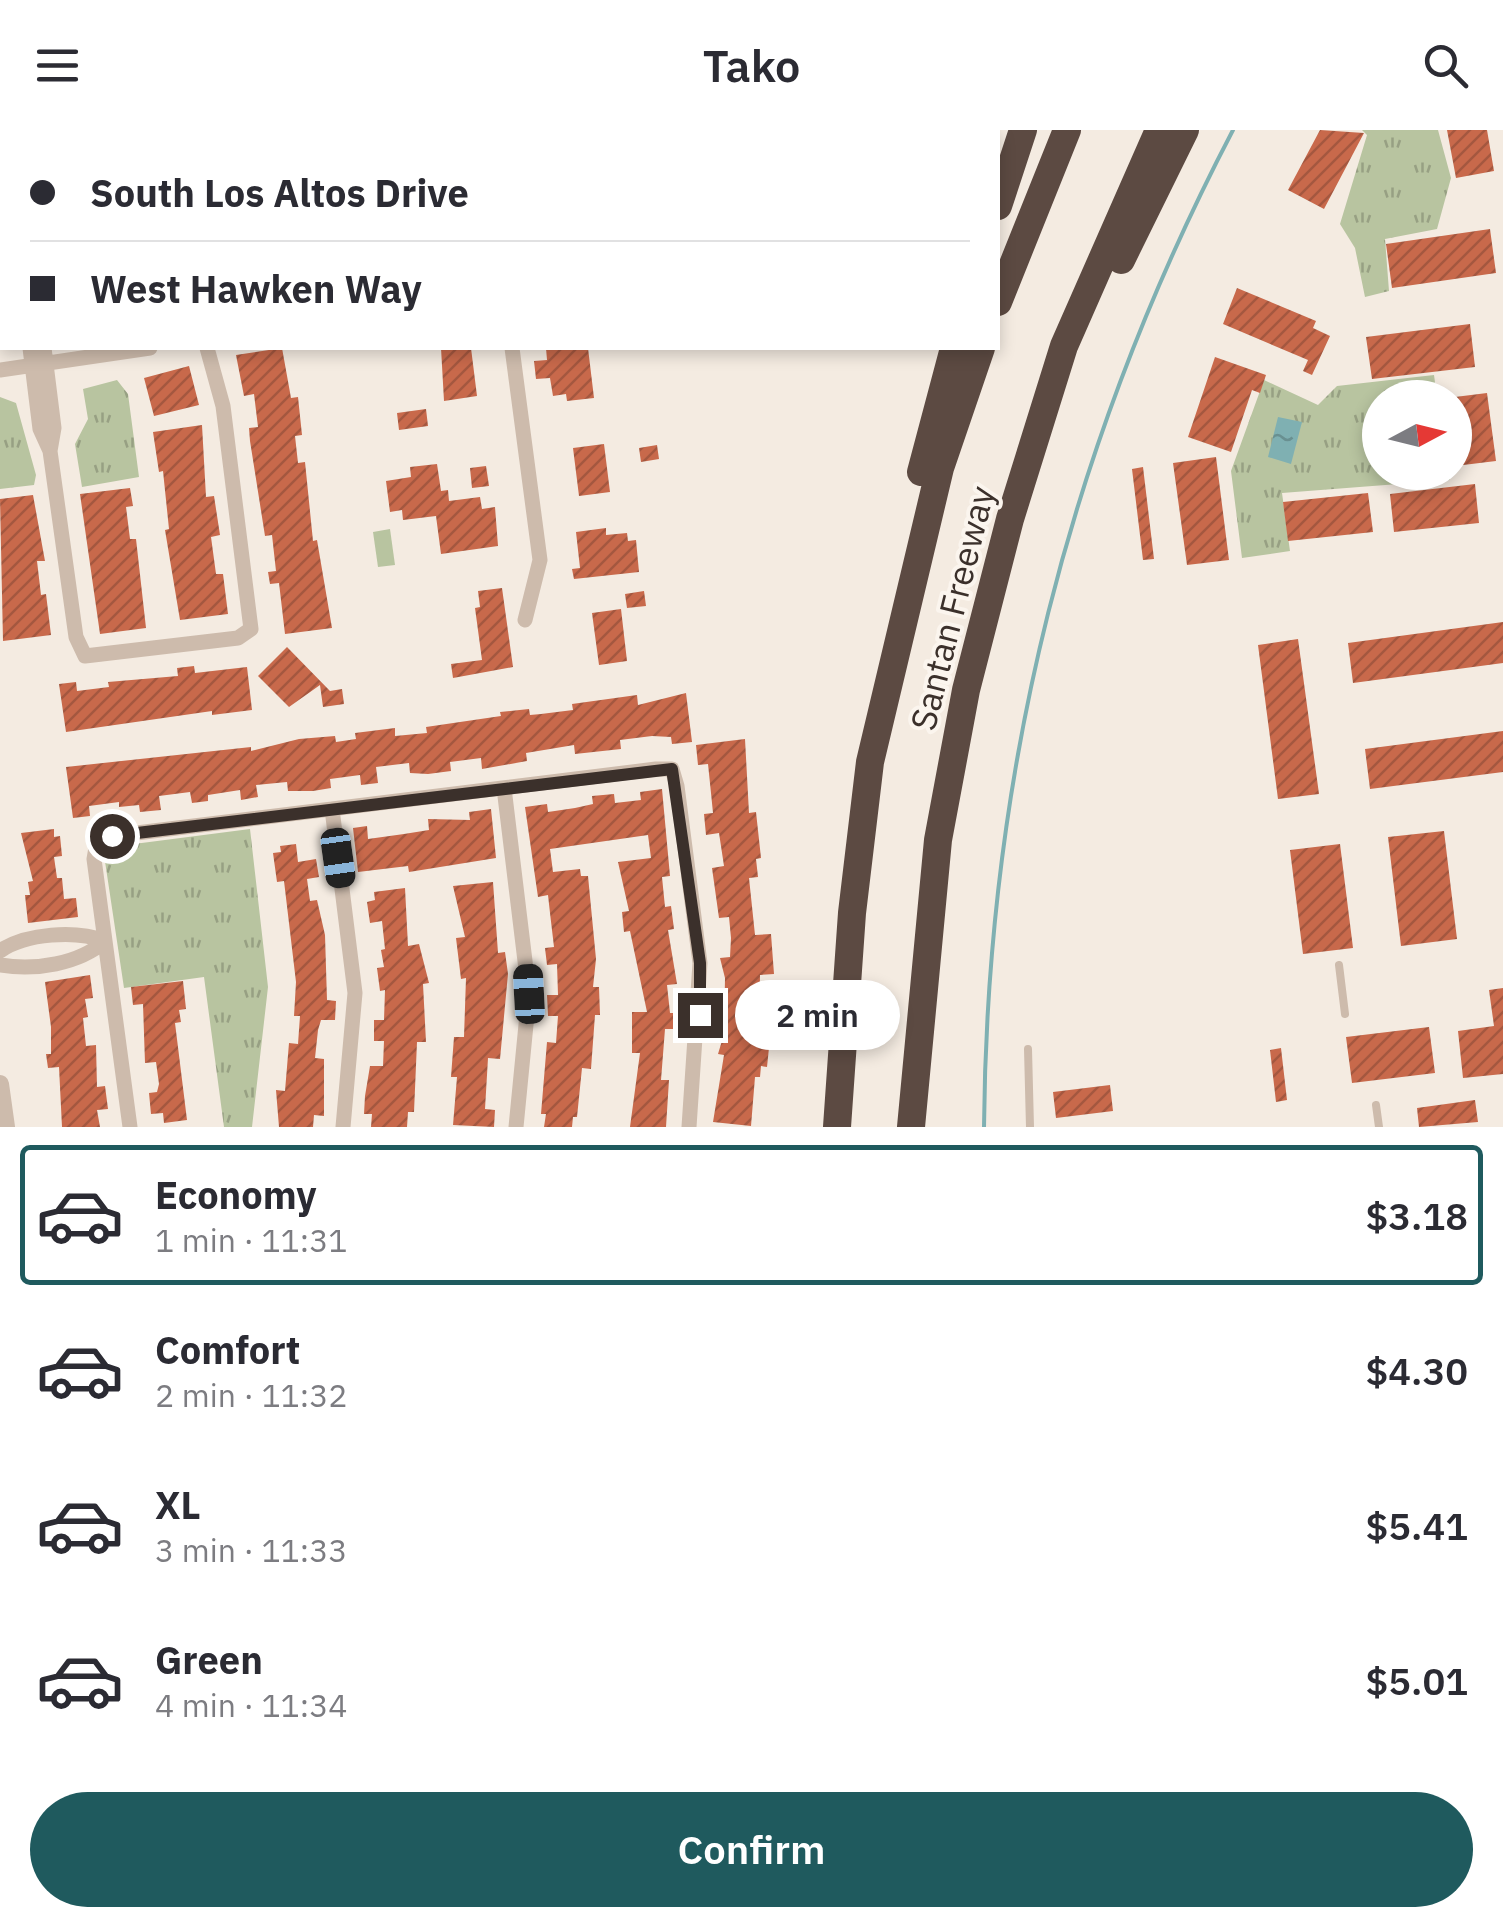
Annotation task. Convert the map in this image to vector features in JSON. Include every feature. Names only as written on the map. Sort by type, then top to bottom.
[{"type":"highway","points":[[1000,200],[1022,130]]},
{"type":"highway","points":[[1000,297],[1067,130]]},
{"type":"highway","name":"Santan Freeway","points":[[911,1127],[938,840],[966,690],[1010,519],[1064,346],[1158,130]]},
{"type":"highway","points":[[1010,519],[1092,321],[1186,130]]},
{"type":"highway","points":[[870,762],[916,489],[953,350]]},
{"type":"highway","name":"Santan Freeway","points":[[837,1127],[852,913],[870,762],[940,468],[980,350]]},
{"type":"street","points":[[0,370],[41,359],[130,350]]},
{"type":"street","points":[[512,350],[540,560],[525,620]]},
{"type":"street","points":[[41,359],[54,428],[50,451],[76,636],[85,656],[238,638],[252,629],[223,406],[209,353]]},
{"type":"street","points":[[130,1127],[94,859],[97,842],[112,836],[672,769],[700,963],[689,1127]]},
{"type":"street","points":[[504,788],[529,994],[516,1127]]},
{"type":"street","points":[[332,810],[355,993],[343,1127]]},
{"type":"street","points":[[0,951],[12,943],[84,933],[105,941]]},
{"type":"street","points":[[0,965],[14,968],[86,958],[105,941]]},
{"type":"street","points":[[0,1084],[6,1127]]},
{"type":"lane","points":[[1339,965],[1345,1014]]},
{"type":"lane","points":[[1028,1049],[1030,1127]]},
{"type":"lane","points":[[1376,1106],[1378,1127]]},
{"type":"green space","points":[[1362,130],[1438,130],[1451,178],[1437,229],[1385,239],[1389,291],[1365,297],[1355,248],[1340,224],[1367,135]]},
{"type":"green space","points":[[1434,375],[1435,380],[1390,380]]},
{"type":"green space","points":[[117,380],[128,394],[139,477],[82,487],[75,444],[88,419],[83,389]]},
{"type":"green space","points":[[1264,380],[1318,405],[1337,386],[1362,383],[1362,487],[1282,493],[1290,551],[1242,558],[1231,471]]},
{"type":"green space","points":[[0,397],[16,403],[36,475],[34,485],[0,489]]},
{"type":"green space","points":[[390,529],[395,565],[378,567],[373,532]]},
{"type":"green space","points":[[250,829],[268,987],[252,1127],[224,1127],[204,977],[124,988],[103,848]]},
{"type":"water","points":[[1278,417],[1302,422],[1291,464],[1268,457]]},
{"type":"building","points":[[1320,130],[1364,133],[1324,209],[1288,190]]},
{"type":"building","points":[[1447,130],[1487,130],[1494,171],[1456,178]]},
{"type":"building","points":[[1490,229],[1496,273],[1392,288],[1386,244]]},
{"type":"building","points":[[1237,288],[1316,321],[1313,328],[1330,336],[1312,375],[1303,371],[1308,360],[1223,324]]},
{"type":"building","points":[[1470,324],[1475,367],[1372,379],[1366,337]]},
{"type":"building","points":[[282,350],[291,398],[298,397],[302,435],[295,436],[298,463],[305,462],[313,541],[317,540],[332,628],[285,634],[279,583],[270,584],[268,572],[276,571],[272,535],[265,536],[250,441],[249,428],[258,427],[254,394],[244,396],[236,355]]},
{"type":"building","points":[[441,350],[471,350],[477,396],[444,401]]},
{"type":"building","points":[[546,350],[588,350],[594,398],[567,401],[566,394],[553,396],[550,378],[536,379],[534,361],[547,360]]},
{"type":"building","points":[[1215,357],[1266,375],[1260,393],[1252,390],[1231,452],[1188,437]]},
{"type":"building","points":[[189,366],[199,405],[154,416],[144,378]]},
{"type":"building","points":[[1487,393],[1496,461],[1472,464],[1472,395]]},
{"type":"building","points":[[426,409],[428,426],[399,430],[397,413]]},
{"type":"building","points":[[202,425],[206,497],[214,496],[220,535],[211,537],[216,574],[223,574],[228,614],[180,620],[165,530],[169,529],[163,471],[159,472],[153,432]]},
{"type":"building","points":[[604,444],[610,492],[579,496],[573,448]]},
{"type":"building","points":[[657,445],[659,459],[641,462],[639,448]]},
{"type":"building","points":[[1216,457],[1229,560],[1187,565],[1173,463]]},
{"type":"building","points":[[437,464],[441,491],[448,490],[449,501],[480,497],[482,509],[495,507],[498,546],[441,554],[436,516],[403,520],[402,510],[390,512],[386,481],[411,477],[410,467]]},
{"type":"building","points":[[486,466],[489,486],[472,488],[470,468]]},
{"type":"building","points":[[1143,467],[1154,559],[1143,560],[1132,469]]},
{"type":"building","points":[[1475,484],[1479,523],[1394,532],[1390,494],[1472,490]]},
{"type":"building","points":[[130,488],[133,506],[126,507],[130,539],[136,539],[146,628],[100,634],[80,494]]},
{"type":"building","points":[[1368,493],[1373,532],[1288,541],[1283,502]]},
{"type":"building","points":[[33,495],[45,561],[37,561],[41,595],[46,594],[51,635],[3,641],[0,499]]},
{"type":"building","points":[[606,528],[606,535],[627,533],[628,541],[636,540],[639,572],[574,579],[572,569],[580,568],[576,532]]},
{"type":"building","points":[[502,588],[513,667],[453,678],[451,664],[482,660],[475,608],[480,607],[478,591]]},
{"type":"building","points":[[644,591],[646,606],[627,608],[625,594]]},
{"type":"building","points":[[621,609],[627,661],[599,665],[592,613]]},
{"type":"building","points":[[1503,622],[1503,663],[1353,683],[1348,643]]},
{"type":"building","points":[[1298,639],[1319,794],[1278,799],[1258,645]]},
{"type":"building","points":[[287,647],[330,691],[342,689],[344,704],[323,707],[320,685],[289,707],[258,676]]},
{"type":"building","points":[[194,666],[195,673],[247,667],[252,710],[212,715],[212,711],[66,732],[59,684],[76,682],[77,691],[109,687],[108,682],[178,676],[177,668]]},
{"type":"building","points":[[686,693],[692,742],[672,744],[671,737],[652,736],[620,740],[621,749],[575,754],[574,745],[526,753],[527,761],[482,769],[481,758],[450,762],[451,771],[428,774],[410,773],[409,763],[376,767],[378,783],[361,785],[360,775],[330,779],[331,788],[313,791],[288,791],[287,782],[256,785],[258,797],[241,800],[240,790],[208,795],[208,801],[192,803],[190,792],[159,796],[161,810],[140,812],[139,805],[119,807],[119,802],[89,806],[90,816],[73,818],[66,767],[251,747],[251,751],[299,739],[335,736],[336,742],[356,739],[355,733],[395,728],[395,736],[427,733],[426,727],[501,716],[500,712],[529,709],[530,715],[541,714],[573,710],[572,704],[637,695],[638,705]]},
{"type":"building","points":[[1503,731],[1503,772],[1370,789],[1365,749]]},
{"type":"building","points":[[745,739],[749,813],[756,812],[761,858],[756,859],[758,877],[749,878],[755,935],[771,934],[774,974],[760,975],[759,1037],[770,1038],[767,1067],[761,1066],[760,1077],[755,1077],[751,1126],[713,1122],[724,1055],[718,1054],[724,1034],[725,978],[720,958],[730,957],[731,938],[729,917],[719,918],[712,868],[724,866],[719,833],[706,835],[704,814],[713,813],[708,764],[698,765],[696,745]]},
{"type":"building","points":[[662,789],[670,876],[662,877],[665,907],[671,906],[674,929],[668,930],[677,984],[667,985],[670,1013],[678,1013],[677,1029],[665,1029],[661,1080],[669,1080],[666,1127],[630,1127],[640,1053],[632,1053],[632,1012],[647,1012],[630,931],[624,932],[622,912],[629,911],[618,862],[651,858],[648,835],[550,849],[553,872],[580,869],[581,876],[588,876],[596,959],[593,987],[599,987],[600,1015],[595,1015],[591,1069],[582,1068],[577,1117],[573,1117],[572,1127],[544,1127],[546,1114],[541,1114],[547,1042],[556,1043],[558,1016],[548,1016],[547,995],[558,995],[557,964],[547,965],[545,948],[554,947],[548,895],[538,897],[525,807],[547,804],[548,812],[593,804],[592,796],[614,794],[615,803],[641,800],[640,792]]},
{"type":"building","points":[[491,809],[496,858],[409,872],[408,866],[358,872],[353,828],[367,826],[368,839],[429,830],[428,819],[470,820],[469,812]]},
{"type":"building","points":[[54,829],[54,837],[60,836],[62,856],[54,857],[57,878],[62,878],[64,899],[76,898],[78,917],[28,923],[25,895],[30,895],[28,882],[33,881],[21,833]]},
{"type":"building","points":[[1444,831],[1457,939],[1401,946],[1388,837]]},
{"type":"building","points":[[296,844],[298,862],[316,859],[319,877],[307,879],[310,901],[317,900],[325,935],[327,1000],[336,1001],[335,1020],[321,1020],[318,1030],[315,1058],[324,1059],[324,1116],[314,1115],[313,1127],[279,1127],[276,1090],[285,1091],[289,1043],[298,1044],[300,1016],[294,1016],[296,982],[284,881],[277,882],[273,853],[281,852],[280,846]]},
{"type":"building","points":[[1340,844],[1353,948],[1303,954],[1290,850]]},
{"type":"building","points":[[493,882],[498,953],[505,952],[508,974],[500,1059],[488,1058],[485,1109],[495,1110],[494,1127],[453,1125],[457,1077],[451,1077],[454,1037],[464,1037],[466,978],[461,979],[456,938],[465,937],[453,886]]},
{"type":"building","points":[[405,888],[408,946],[419,944],[429,983],[423,984],[426,1042],[417,1042],[414,1112],[408,1112],[407,1127],[371,1127],[372,1114],[364,1114],[365,1096],[370,1066],[383,1066],[384,1041],[374,1041],[374,1020],[384,1020],[385,990],[380,991],[377,968],[384,967],[381,950],[385,949],[382,921],[370,923],[367,902],[375,900],[374,892]]},
{"type":"building","points":[[90,975],[93,998],[85,999],[88,1017],[83,1018],[86,1046],[96,1045],[97,1087],[105,1086],[108,1109],[97,1110],[100,1127],[62,1127],[59,1067],[48,1068],[46,1054],[51,1054],[51,1027],[45,982]]},
{"type":"building","points":[[183,981],[186,1009],[179,1010],[181,1022],[175,1023],[187,1120],[164,1123],[163,1113],[151,1114],[149,1093],[157,1092],[159,1084],[156,1062],[145,1063],[143,1004],[133,1005],[131,987]]},
{"type":"building","points":[[1503,988],[1503,1074],[1463,1078],[1458,1031],[1494,1026],[1489,990]]},
{"type":"building","points":[[1429,1027],[1435,1073],[1352,1083],[1346,1037]]},
{"type":"building","points":[[1281,1048],[1287,1100],[1276,1102],[1270,1050]]},
{"type":"building","points":[[1110,1085],[1113,1111],[1056,1118],[1053,1092]]},
{"type":"building","points":[[1475,1100],[1478,1122],[1419,1127],[1417,1108]]},
{"type":"waterway","points":[[984,1127],[989,995],[1001,866],[1021,738],[1048,613],[1083,490],[1125,368],[1175,248],[1233,130]]},
{"type":"route","points":[[112,836],[672,769],[700,963],[700,1015]]}]
